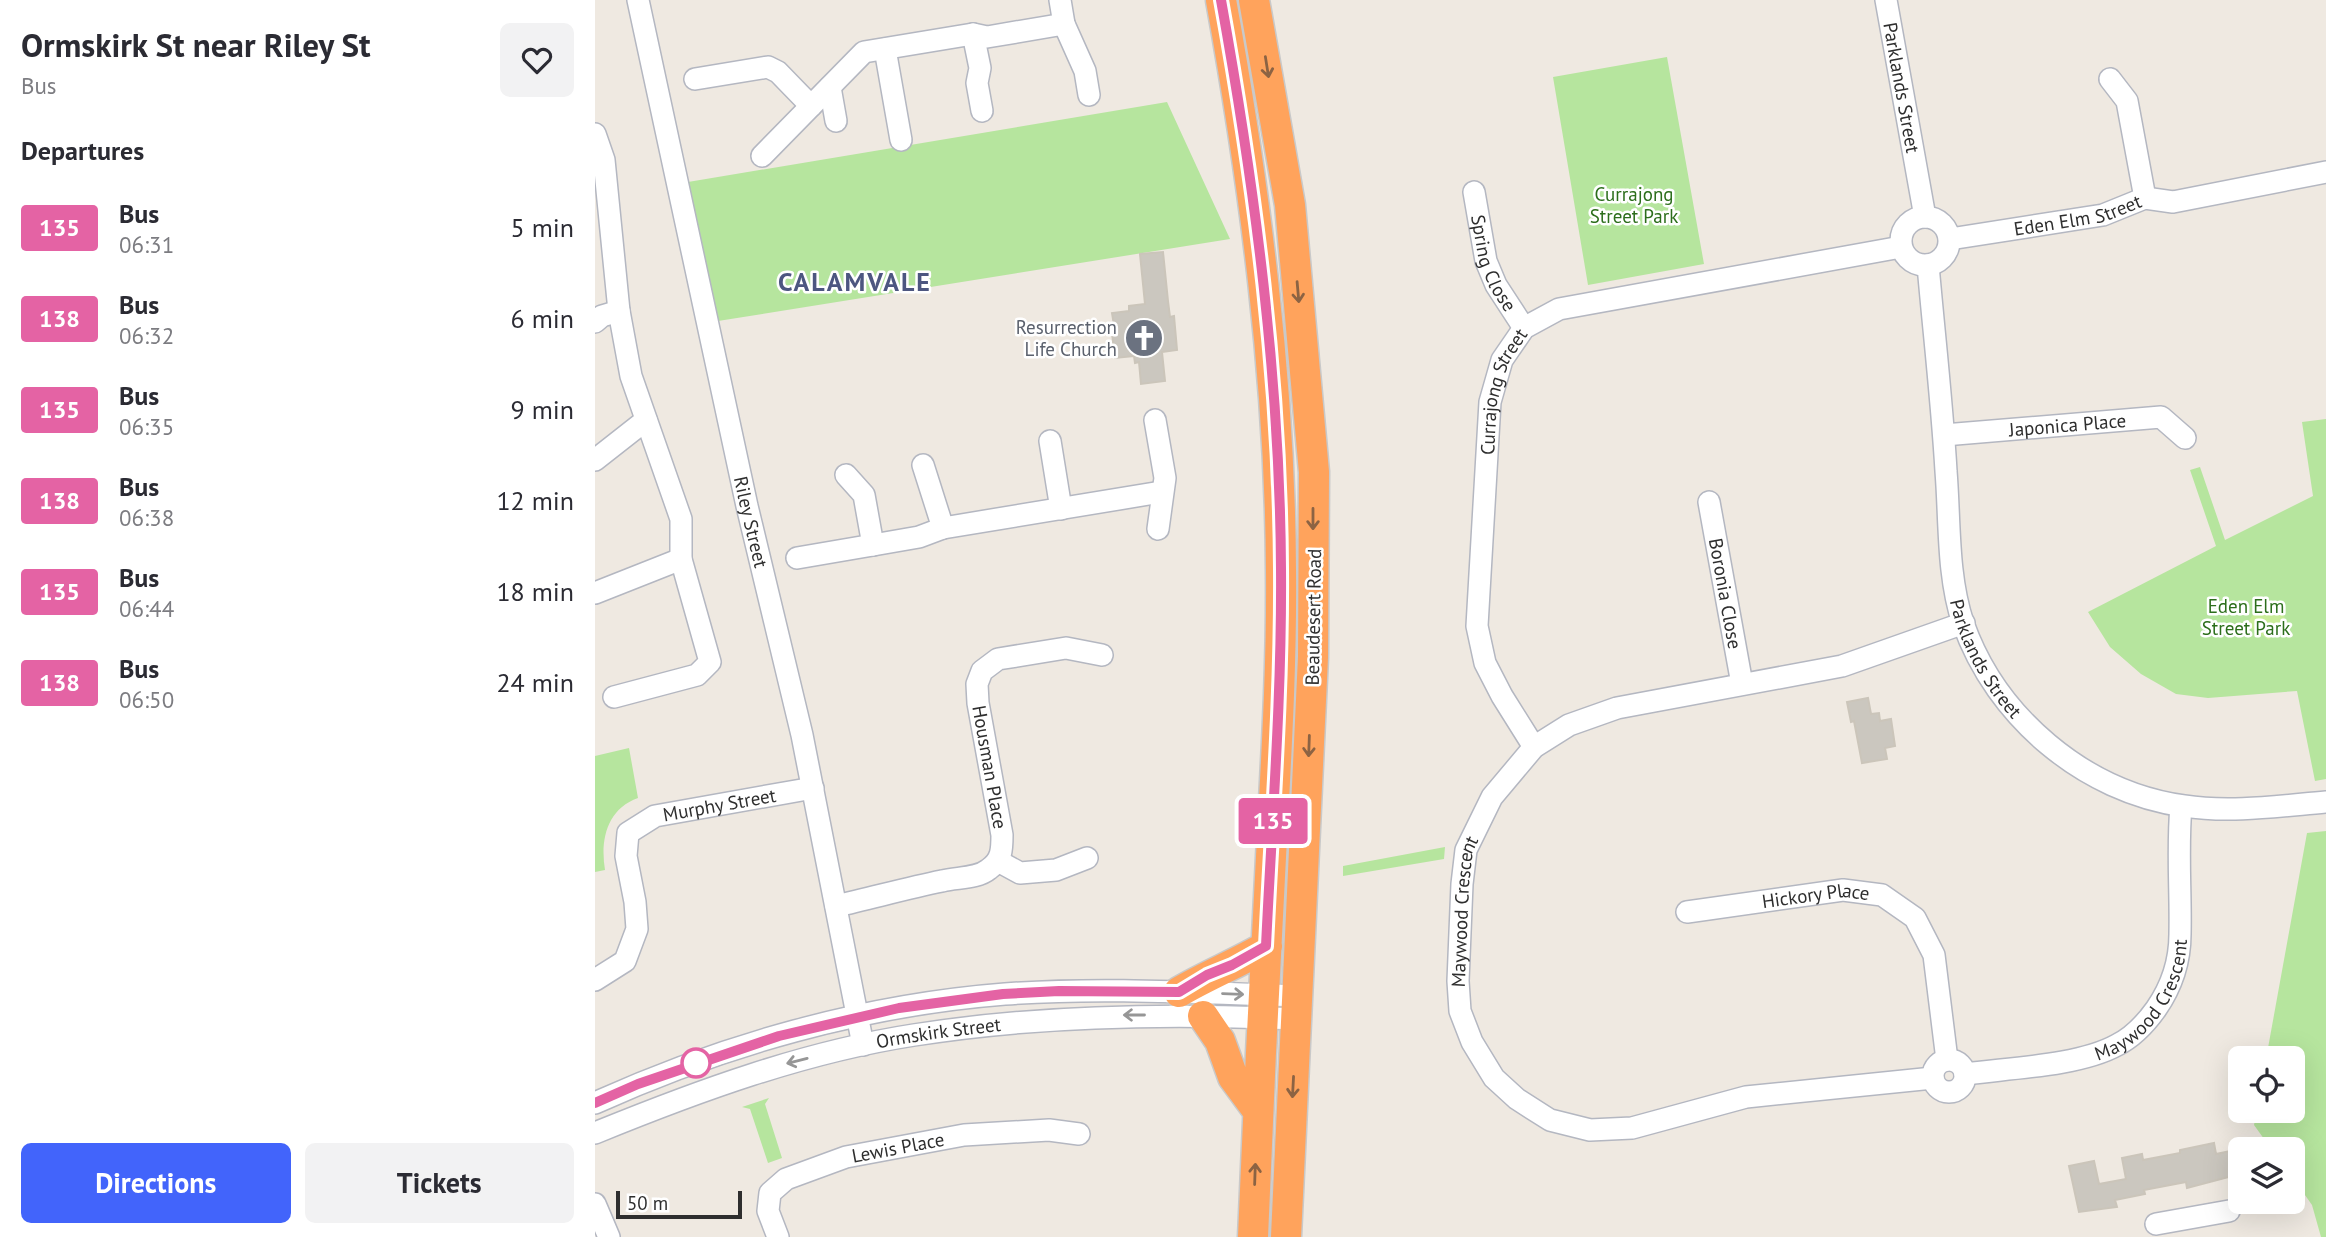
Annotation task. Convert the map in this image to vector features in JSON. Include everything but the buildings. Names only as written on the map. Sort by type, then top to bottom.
[{"type":"highway","name":"Beaudesert Road","points":[[1221,0],[1246,144],[1257,227],[1279,491],[1279,688],[1253,1237]]},
{"type":"highway","name":"Beaudesert Road","points":[[1254,0],[1290,205],[1314,472],[1313,657],[1286,1237]]},
{"type":"highway","points":[[1179,992],[1266,946]]},
{"type":"highway","points":[[1203,1016],[1220,1041],[1233,1077],[1258,1111]]},
{"type":"street","name":"Riley Street","points":[[638,0],[747,506],[813,788],[863,1045]]},
{"type":"street","points":[[1060,0],[1064,24],[1085,71],[1089,95]]},
{"type":"street","name":"Parklands Street","points":[[1886,0],[1925,217]]},
{"type":"street","points":[[762,156],[864,52],[973,34],[987,37],[1064,24]]},
{"type":"street","points":[[973,34],[980,68],[977,83],[982,111]]},
{"type":"street","points":[[885,49],[901,140]]},
{"type":"street","points":[[695,79],[768,66],[778,72],[811,106]]},
{"type":"street","points":[[2110,79],[2127,101],[2145,198]]},
{"type":"street","points":[[830,87],[836,121]]},
{"type":"street","points":[[595,134],[604,160],[619,311],[631,376],[681,519],[681,559],[710,662],[697,674],[614,697]]},
{"type":"street","name":"Eden Elm Street","points":[[1950,239],[2103,215],[2145,198],[2173,202],[2326,172]]},
{"type":"street","name":"Spring Close","points":[[1473,192],[1486,261],[1496,285],[1524,328]]},
{"type":"street","points":[[1925,217],[1944,224],[1950,239],[1948,250],[1942,259],[1928,265],[1916,264],[1901,247],[1904,229],[1913,220],[1925,217]]},
{"type":"street","name":"Currajong Street","points":[[1534,747],[1485,663],[1477,626],[1490,402],[1501,360],[1524,328],[1559,309],[1901,247]]},
{"type":"street","name":"Parklands Street","points":[[1928,265],[1944,435],[1954,586],[1963,623],[1988,673],[2019,718],[2063,757],[2114,787],[2181,806],[2224,810],[2326,802]]},
{"type":"street","points":[[595,321],[619,311]]},
{"type":"street","name":"Japonica Place","points":[[1944,435],[2161,417],[2185,438]]},
{"type":"street","points":[[595,460],[646,420]]},
{"type":"street","points":[[1155,420],[1165,478],[1161,492],[1159,528]]},
{"type":"street","points":[[1049,441],[1061,509]]},
{"type":"street","points":[[923,465],[943,528]]},
{"type":"street","points":[[846,475],[864,495],[873,545]]},
{"type":"street","points":[[797,558],[919,537],[943,528],[1161,492]]},
{"type":"street","name":"Boronia Close","points":[[1709,502],[1742,684]]},
{"type":"street","points":[[595,593],[681,559]]},
{"type":"street","name":"Maywood Crescent","points":[[1933,1078],[1746,1097],[1632,1128],[1590,1130],[1550,1120],[1517,1099],[1494,1079],[1472,1042],[1460,1011],[1458,981],[1462,884],[1467,850],[1492,797],[1534,747],[1569,725],[1617,708],[1842,666],[1963,623]]},
{"type":"street","name":"Housman Place","points":[[998,861],[1002,853],[1002,835],[978,703],[977,684],[982,671],[997,659],[1066,648],[1103,655]]},
{"type":"street","name":"Murphy Street","points":[[595,980],[625,961],[637,929],[626,856],[628,833],[655,816],[813,788]]},
{"type":"street","name":"Maywood Crescent","points":[[1965,1074],[2078,1059],[2117,1045],[2144,1025],[2166,995],[2177,967],[2180,935],[2178,846],[2181,806]]},
{"type":"street","points":[[836,906],[944,880],[974,876],[988,871],[998,861],[1020,873],[1056,870],[1087,858]]},
{"type":"street","name":"Hickory Place","points":[[1687,912],[1843,890],[1882,895],[1915,918],[1934,955],[1947,1060]]},
{"type":"street","name":"Ormskirk Street","points":[[595,1103],[638,1084],[779,1036],[922,1005],[1003,994],[1059,991],[1179,992],[1264,1006],[1297,1007]]},
{"type":"street","name":"Ormskirk Street","points":[[595,1133],[744,1076],[913,1035],[1042,1020],[1123,1015],[1203,1016],[1264,1006]]},
{"type":"street","points":[[1947,1060],[1961,1065],[1965,1074],[1960,1088],[1951,1092],[1941,1090],[1933,1078],[1938,1065],[1947,1060]]},
{"type":"street","name":"Lewis Place","points":[[778,1237],[768,1211],[770,1193],[786,1179],[846,1157],[964,1135],[1049,1130],[1079,1134]]},
{"type":"street","points":[[595,1204],[609,1237]]},
{"type":"street","points":[[2156,1224],[2198,1227],[2228,1212]]},
{"type":"green space","name":"Currajong Street Park","points":[[1667,57],[1704,264],[1588,285],[1553,77]]},
{"type":"green space","points":[[1167,102],[1230,239],[718,321],[688,182]]},
{"type":"green space","name":"Eden Elm Street Park","points":[[2326,419],[2326,779],[2315,781],[2297,691],[2208,698],[2176,694],[2141,674],[2110,647],[2088,612],[2216,546],[2190,470],[2200,467],[2225,540],[2313,496],[2302,422]]},
{"type":"green space","points":[[2262,601],[2285,617],[2269,640],[2246,625]]},
{"type":"green space","points":[[629,748],[638,798],[627,803],[613,818],[605,837],[605,870],[595,872],[595,756]]},
{"type":"green space","points":[[2326,831],[2326,1237],[2321,1237],[2312,1205],[2305,1195],[2305,1137],[2263,1137],[2254,1125],[2305,1123],[2305,1046],[2268,1046],[2307,833]]},
{"type":"green space","points":[[1445,847],[1444,859],[1343,876],[1343,866]]},
{"type":"green space","points":[[769,1098],[765,1104],[782,1158],[768,1163],[750,1109],[742,1107]]},
{"type":"bus line","name":"135","points":[[595,1103],[638,1084],[779,1036],[899,1008],[1003,994],[1059,991],[1179,992],[1266,946],[1279,701],[1279,491],[1257,227],[1246,144],[1221,0]]},
{"type":"place","name":"Resurrection Life Church","points":[[1144,338]]},
{"type":"district","name":"CALAMVALE","points":[[855,281]]}]
